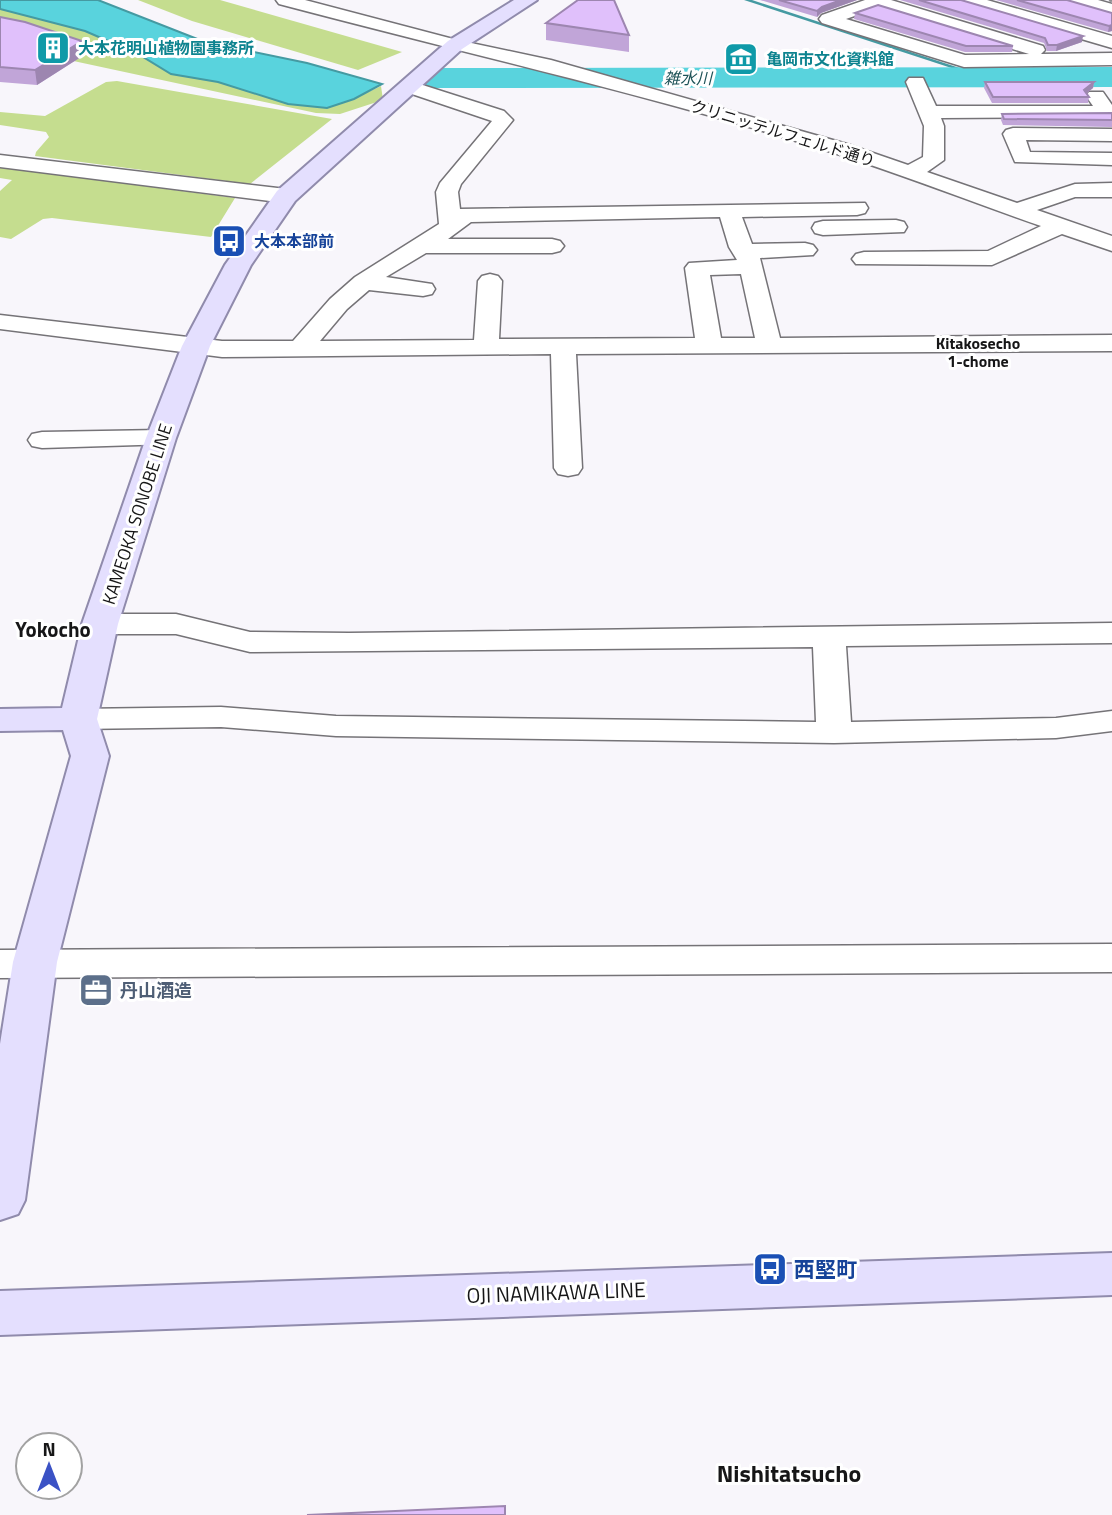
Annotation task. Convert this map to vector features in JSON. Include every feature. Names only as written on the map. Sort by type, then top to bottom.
[{"type":"main road","name":"KAMEOKA SONOBE LINE","points":[[0,1200],[18,963],[89,756],[78,719],[100,624],[161,438],[196,346],[238,265],[286,196],[454,45],[527,0]]},
{"type":"main road","points":[[0,720],[78,719]]},
{"type":"main road","name":"OJI NAMIKAWA LINE","points":[[0,1313],[1112,1274]]},
{"type":"street","name":"クリニッテルフェルド通り","points":[[285,0],[454,45],[544,64],[711,110],[910,173],[1112,244]]},
{"type":"street","points":[[968,0],[1112,42]]},
{"type":"street","points":[[1078,0],[1112,9]]},
{"type":"street","points":[[1054,60],[1040,51],[879,1],[828,19],[964,61],[1054,60],[1112,59]]},
{"type":"street","points":[[410,87],[497,115],[503,120],[451,183],[447,192],[451,228]]},
{"type":"street","points":[[910,173],[933,160],[934,126],[922,97],[1107,112],[1108,91]]},
{"type":"street","points":[[1112,135],[1013,134],[1022,158],[1112,159]]},
{"type":"street","points":[[0,161],[286,196]]},
{"type":"street","points":[[1019,210],[1065,191],[1092,188],[1112,190]]},
{"type":"street","points":[[609,191],[661,190],[659,212]]},
{"type":"street","points":[[709,345],[697,268],[741,239],[857,208]]},
{"type":"street","points":[[301,348],[330,313],[363,282],[451,228],[466,215],[659,212],[741,239],[805,250]]},
{"type":"street","points":[[864,259],[992,258],[1062,225]]},
{"type":"street","points":[[741,239],[896,227]]},
{"type":"street","points":[[741,239],[769,344]]},
{"type":"street","points":[[421,246],[552,246]]},
{"type":"street","points":[[486,347],[490,281]]},
{"type":"street","points":[[363,282],[423,289]]},
{"type":"street","points":[[0,323],[222,349],[1112,343]]},
{"type":"street","points":[[563,346],[568,468]]},
{"type":"street","points":[[42,440],[161,438]]},
{"type":"street","points":[[100,624],[176,624],[250,642],[349,643],[1112,633]]},
{"type":"street","points":[[830,636],[834,733]]},
{"type":"street","points":[[78,719],[221,718],[336,726],[834,733],[1109,726]]},
{"type":"street","points":[[18,963],[1112,958]]},
{"type":"green space","points":[[138,0],[220,0],[402,52],[358,70],[192,21]]},
{"type":"green space","points":[[0,9],[85,31],[138,54],[171,74],[218,82],[288,104],[327,108],[381,86],[383,100],[340,114],[316,113],[13,48],[0,29]]},
{"type":"green space","points":[[117,81],[332,119],[250,184],[35,156],[49,137],[46,132],[0,125],[0,112],[45,116],[106,82]]},
{"type":"green space","points":[[0,167],[235,198],[211,237],[52,218],[43,219],[11,239],[0,237],[0,191],[12,180],[0,178]]},
{"type":"water","points":[[0,0],[98,0],[205,42],[307,63],[382,84],[354,99],[327,108],[288,104],[218,82],[171,74],[138,54],[85,31],[0,9]]},
{"type":"building","points":[[578,0],[614,0],[629,35],[546,23]]},
{"type":"building","points":[[779,0],[841,0],[817,11]]},
{"type":"building","points":[[919,0],[961,0],[1083,36],[1057,45],[1048,45],[1045,38]]},
{"type":"building","points":[[1017,0],[1067,0],[1112,13],[1112,25],[1109,26]]},
{"type":"building","points":[[878,5],[1013,46],[966,46],[855,13]]},
{"type":"building","points":[[0,17],[25,22],[82,41],[35,70],[0,67]]},
{"type":"building","points":[[985,82],[1094,82],[1084,90],[1089,97],[993,97]]},
{"type":"building","points":[[1112,113],[1112,120],[1004,119],[1002,114]]},
{"type":"building","points":[[505,1506],[505,1515],[307,1515]]},
{"type":"waterway","points":[[747,0],[981,76]]},
{"type":"waterway","name":"雑水川","points":[[432,78],[1112,77]]},
{"type":"place","name":"大本花明山植物園事務所","points":[[53,48]]},
{"type":"place","name":"亀岡市文化資料館","points":[[741,59]]},
{"type":"place","name":"大本本部前","points":[[229,241]]},
{"type":"place","name":"丹山酒造","points":[[96,990]]},
{"type":"place","name":"西堅町","points":[[770,1269]]},
{"type":"district","name":"Kitakosecho 1-chome","points":[[978,352]]},
{"type":"district","name":"Yokocho","points":[[53,629]]},
{"type":"district","name":"Nishitatsucho","points":[[789,1473]]}]
